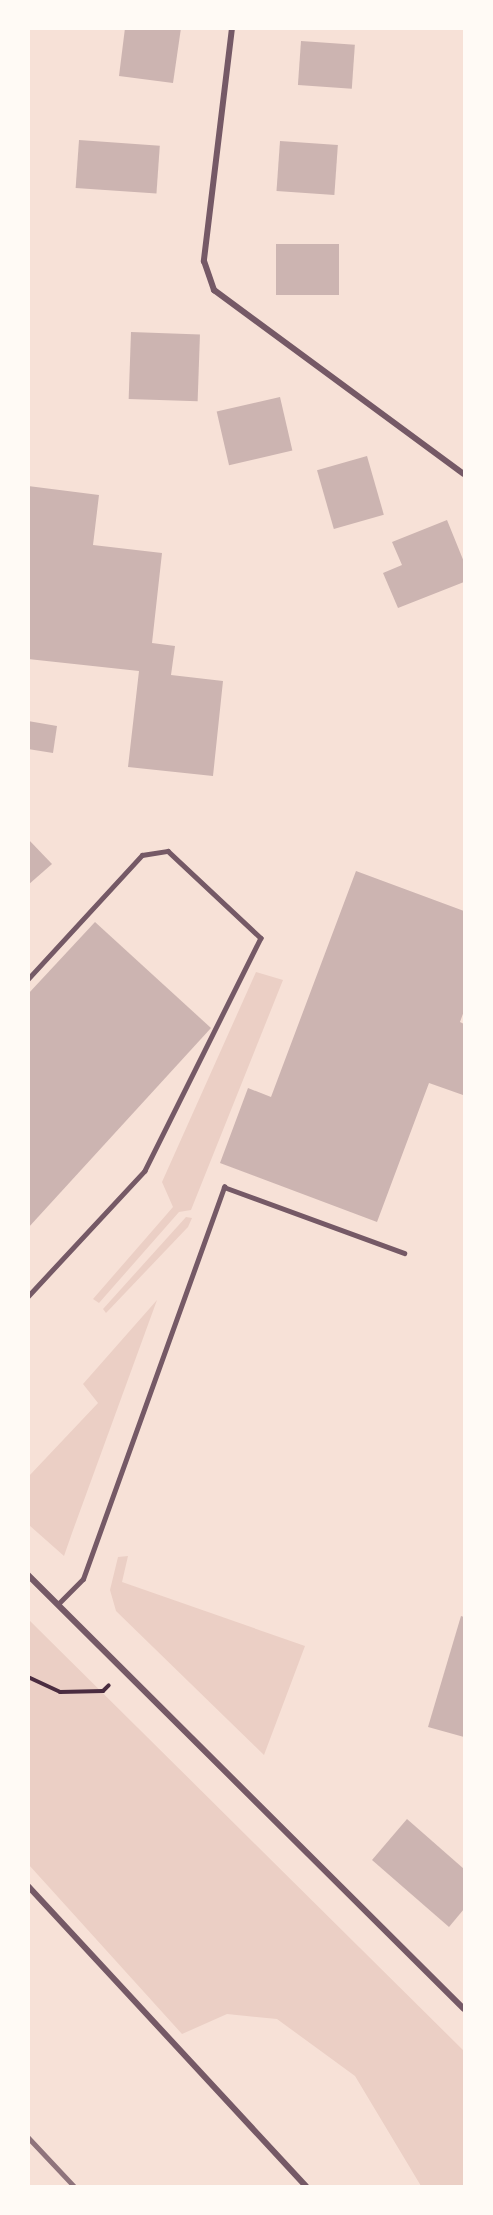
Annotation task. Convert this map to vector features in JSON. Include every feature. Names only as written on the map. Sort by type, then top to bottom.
[{"type":"street","points":[[232,28],[204,261],[214,290],[465,474]]},
{"type":"street","points":[[28,1575],[465,2009]]},
{"type":"street","points":[[28,1887],[306,2187]]},
{"type":"lane","points":[[28,979],[142,855],[168,852],[261,938],[145,1171],[28,1297]]},
{"type":"lane","points":[[58,1604],[83,1579],[224,1187],[404,1253]]},
{"type":"path","points":[[28,1677],[60,1692],[103,1691],[126,1672]]},
{"type":"shaded area","points":[[256,972],[283,980],[191,1210],[179,1212],[99,1303],[93,1299],[173,1207],[162,1182]]},
{"type":"shaded area","points":[[186,1217],[192,1218],[188,1227],[106,1313],[103,1309]]},
{"type":"shaded area","points":[[157,1300],[64,1556],[29,1525],[29,1476],[98,1403],[83,1384]]},
{"type":"shaded area","points":[[128,1556],[122,1582],[305,1646],[264,1755],[116,1611],[110,1590],[118,1557]]},
{"type":"shaded area","points":[[29,1620],[464,2051],[464,2186],[421,2186],[355,2076],[277,2019],[227,2014],[182,2034],[29,1865]]},
{"type":"building","points":[[125,28],[181,28],[173,83],[119,76]]},
{"type":"building","points":[[301,41],[355,45],[352,89],[298,85]]},
{"type":"building","points":[[79,140],[160,146],[156,194],[76,188]]},
{"type":"building","points":[[280,141],[338,145],[334,195],[277,191]]},
{"type":"building","points":[[276,244],[339,244],[339,295],[276,295]]},
{"type":"building","points":[[131,332],[200,334],[198,401],[129,399]]},
{"type":"building","points":[[280,397],[292,451],[229,465],[217,412]]},
{"type":"building","points":[[367,456],[384,515],[334,529],[317,470]]},
{"type":"building","points":[[28,486],[99,495],[93,545],[162,553],[152,643],[175,646],[171,675],[223,681],[213,776],[128,767],[139,671],[28,659]]},
{"type":"building","points":[[447,520],[464,562],[464,582],[398,608],[383,573],[402,565],[392,542]]},
{"type":"building","points":[[28,721],[57,726],[53,753],[28,749]]},
{"type":"building","points":[[28,839],[52,864],[28,885]]},
{"type":"building","points":[[356,871],[464,911],[464,1011],[460,1022],[464,1024],[463,1095],[429,1083],[377,1222],[220,1163],[248,1088],[271,1097]]},
{"type":"building","points":[[95,922],[211,1028],[28,1228],[28,994]]},
{"type":"building","points":[[461,1616],[464,1617],[464,1737],[428,1727]]},
{"type":"building","points":[[407,1819],[464,1869],[464,1909],[449,1927],[372,1860]]},
{"type":"railway","points":[[28,2137],[74,2186]]}]
